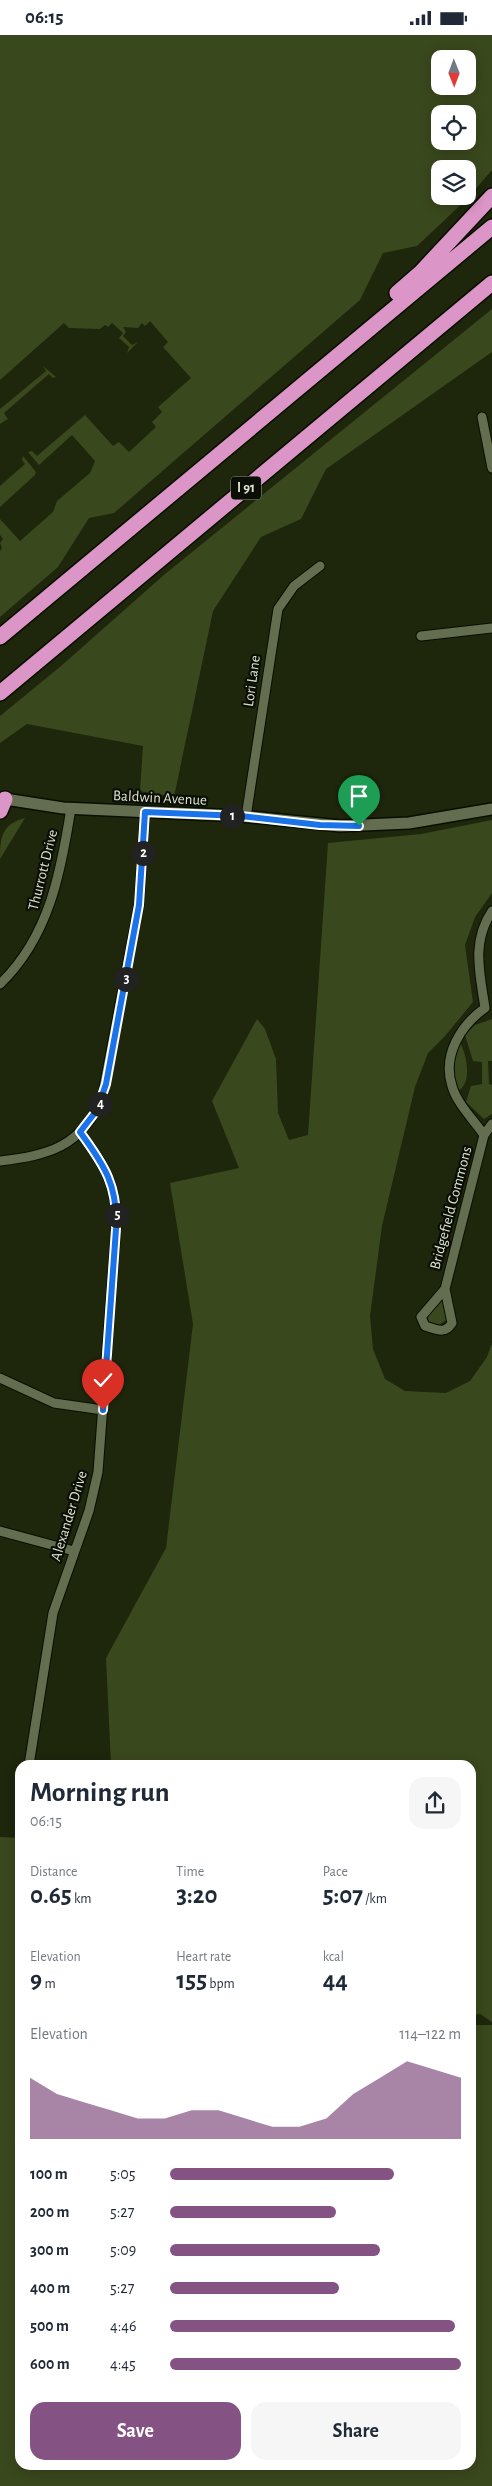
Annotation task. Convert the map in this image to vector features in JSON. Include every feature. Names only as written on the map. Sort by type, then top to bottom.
[{"type":"highway","points":[[384,317],[397,293],[420,273],[492,196]]},
{"type":"highway","points":[[0,637],[492,227]]},
{"type":"highway","name":"I 91","points":[[0,693],[492,283]]},
{"type":"street","points":[[482,417],[492,468]]},
{"type":"street","name":"Lori Lane","points":[[246,817],[278,609],[294,586],[320,566]]},
{"type":"street","points":[[421,636],[492,629]]},
{"type":"street","name":"Baldwin Avenue","points":[[2,805],[246,817],[320,825],[359,826],[409,823],[492,809]]},
{"type":"street","name":"Thurrott Drive","points":[[0,984],[30,947],[48,912],[60,873],[71,808]]},
{"type":"street","points":[[0,1161],[47,1153],[70,1141],[80,1132],[97,1110],[106,1084],[139,905],[145,812]]},
{"type":"street","name":"Bridgefield Commons","points":[[484,1135],[459,1100],[452,1086],[450,1063],[452,1046],[458,1036],[489,1009],[477,952],[481,930],[492,911]]},
{"type":"street","name":"Bridgefield Commons","points":[[445,1289],[421,1315],[425,1326],[439,1331],[448,1329],[452,1320],[445,1289],[484,1135],[492,1124]]},
{"type":"street","name":"Alexander Drive","points":[[30,1760],[52,1620],[94,1493],[98,1472],[103,1410],[116,1229],[116,1201],[107,1171],[80,1132]]},
{"type":"street","points":[[0,1378],[54,1403],[103,1410]]},
{"type":"street","points":[[0,1531],[74,1551]]},
{"type":"green space","points":[[0,35],[492,35],[492,170],[476,189],[476,160],[431,160],[431,205],[461,205],[417,246],[383,253],[360,300],[114,513],[89,518],[58,567],[0,617],[0,551],[2,548],[0,543],[3,539],[0,535],[0,519],[20,541],[53,512],[57,501],[90,473],[95,461],[72,435],[39,465],[28,452],[32,451],[37,456],[85,415],[113,446],[119,442],[129,452],[156,427],[152,422],[162,412],[158,407],[191,378],[163,347],[168,342],[150,321],[145,326],[142,323],[138,328],[123,327],[126,332],[123,336],[132,345],[138,342],[127,353],[129,347],[119,338],[123,333],[112,323],[108,327],[105,325],[100,329],[69,328],[64,323],[0,380]]},
{"type":"green space","points":[[492,309],[492,352],[326,469],[301,519],[261,537],[213,611],[174,797],[140,791],[143,746],[27,724],[0,743],[0,716],[61,666],[165,574]]},
{"type":"green space","points":[[43,366],[56,377],[53,378],[49,374],[4,413],[8,419],[0,424],[0,409],[46,371]]},
{"type":"green space","points":[[23,456],[36,472],[35,475],[0,507],[0,486],[25,464],[22,460]]},
{"type":"green space","points":[[25,818],[0,859],[2,838],[7,828],[11,824]]},
{"type":"green space","points":[[492,820],[492,893],[475,917],[465,945],[473,1002],[428,1053],[415,1087],[382,1226],[370,1316],[373,1349],[385,1379],[405,1391],[446,1393],[470,1381],[487,1357],[492,1343],[492,2022],[480,2014],[476,2014],[476,1760],[111,1760],[106,1658],[166,1548],[193,1324],[170,1183],[239,1168],[212,1101],[257,1019],[265,1029],[276,1059],[278,1113],[289,1140],[308,1135],[328,843],[421,834]]},
{"type":"green space","points":[[492,1019],[492,1061],[488,1061],[489,1084],[492,1085],[492,1114],[484,1119],[466,1102],[471,1086],[482,1084],[482,1062],[473,1061],[465,1035],[475,1025]]},
{"type":"green space","points":[[460,1043],[465,1054],[467,1075],[466,1081],[459,1090],[454,1067]]},
{"type":"green space","points":[[442,1296],[446,1320],[439,1325],[429,1322],[427,1315]]},
{"type":"green space","points":[[0,1837],[15,1838],[15,2470],[476,2470],[476,2025],[492,2025],[492,2486],[0,2486]]},
{"type":"route","points":[[103,1410],[117,1215],[116,1201],[107,1171],[80,1132],[90,1122],[97,1110],[106,1084],[139,905],[145,812],[241,816],[320,825],[359,826]]}]
